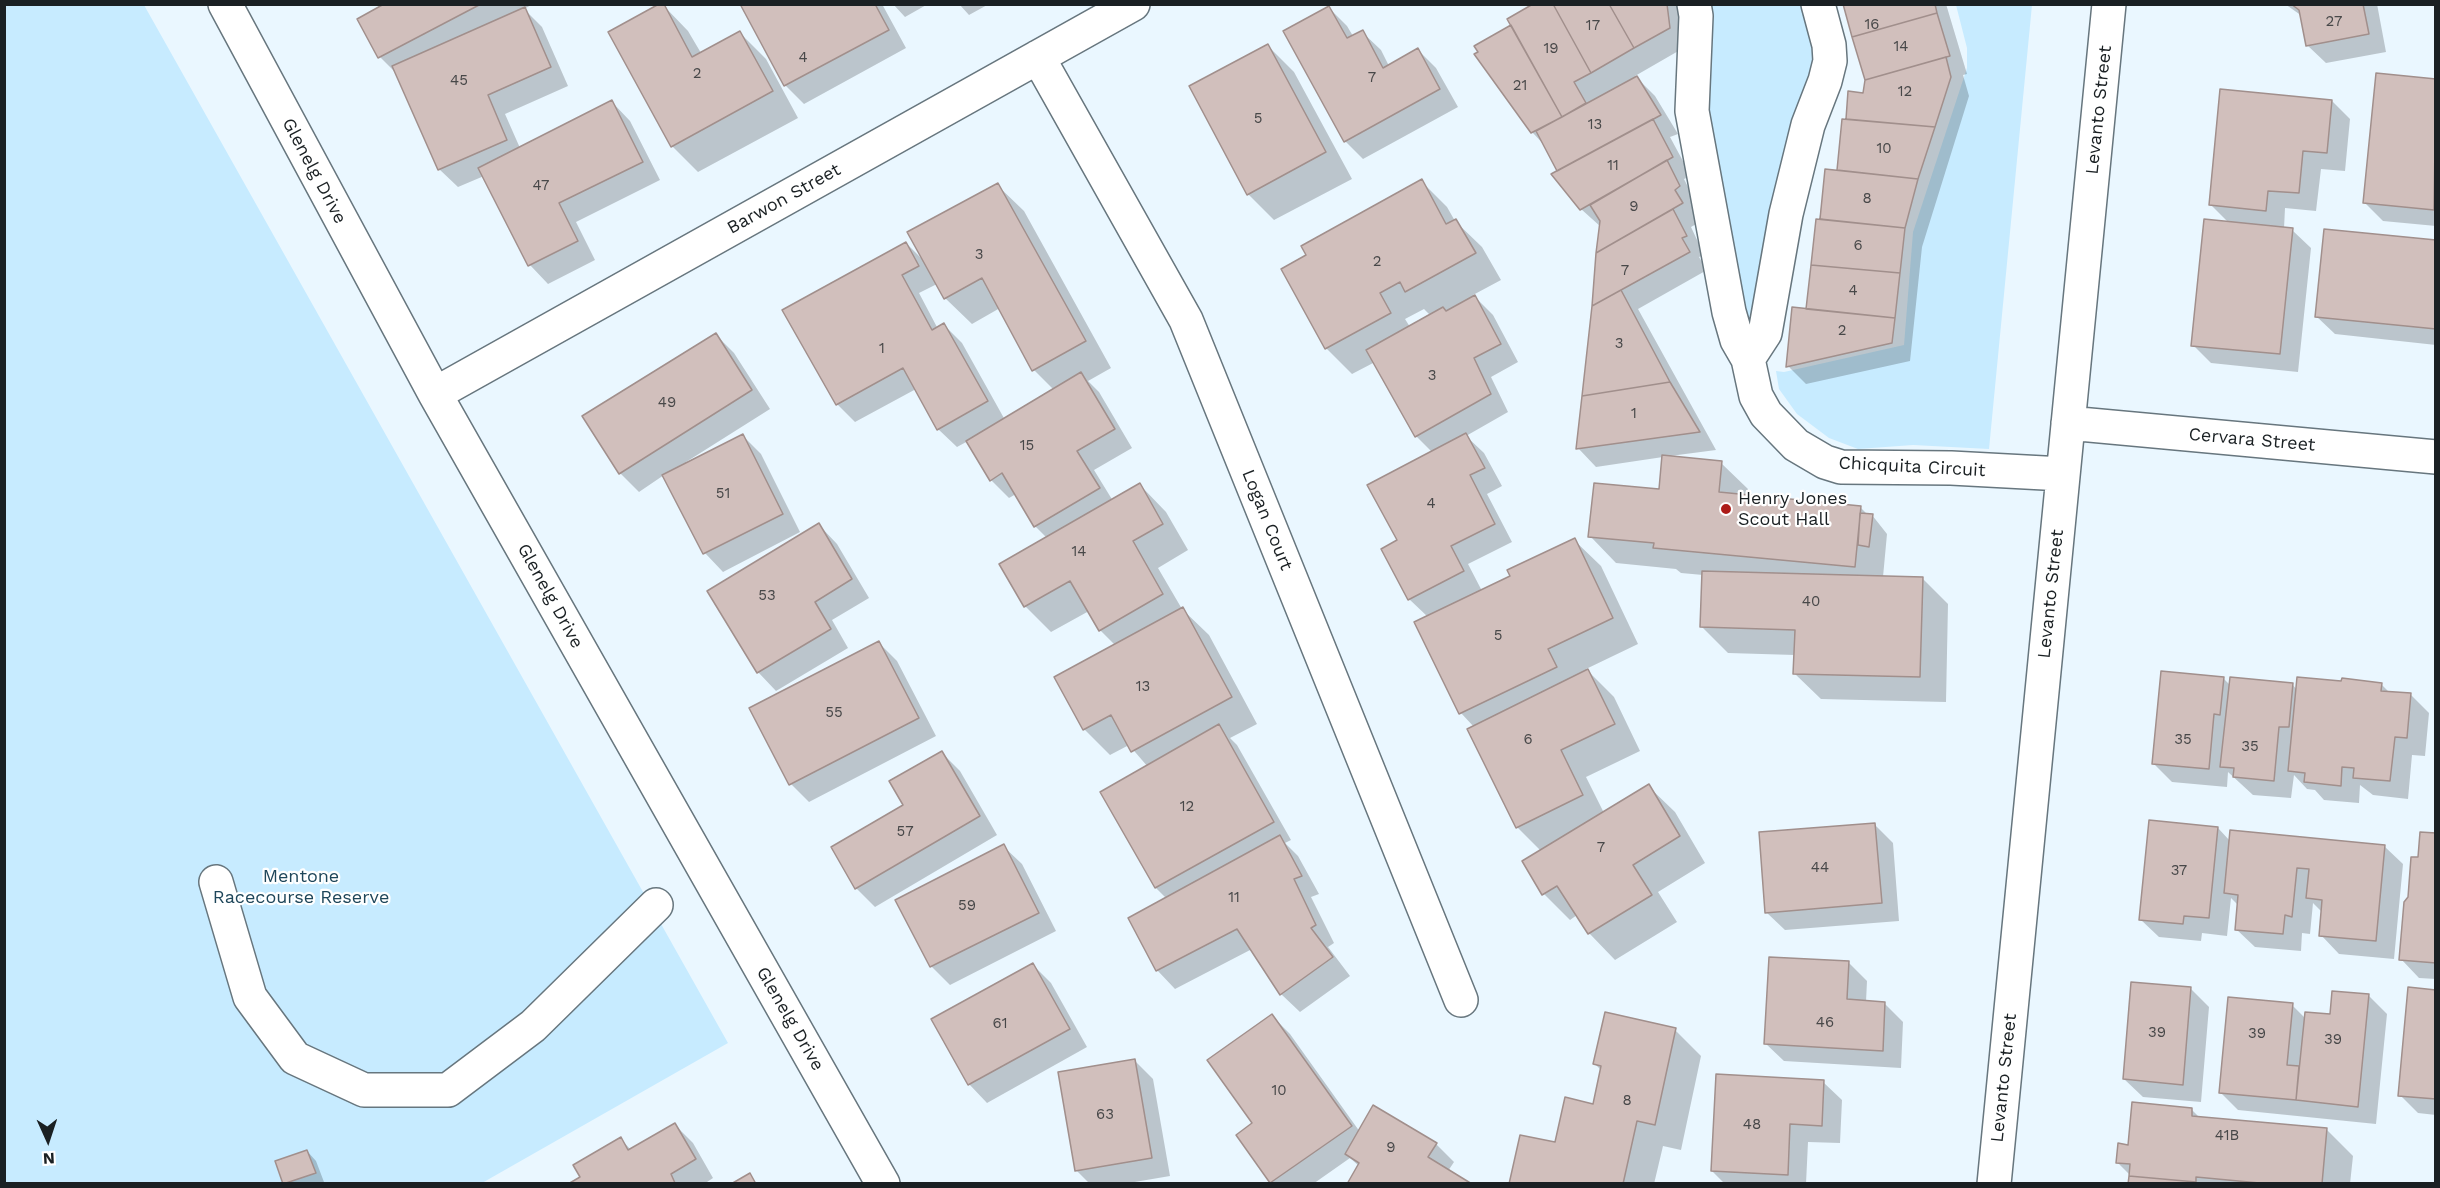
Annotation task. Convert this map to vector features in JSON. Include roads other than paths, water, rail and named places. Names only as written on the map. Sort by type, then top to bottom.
[{"type":"street","name":"Glenelg Drive","points":[[225,4],[435,394],[884,1184]]},
{"type":"street","name":"Barwon Street","points":[[435,394],[1133,4]]},
{"type":"street","name":"Chicquita Circuit","points":[[1694,4],[1696,16],[1692,111],[1729,312],[1737,340],[1748,359],[1756,396],[1766,414],[1796,445],[1825,462],[1857,468],[1951,468],[2063,474]]},
{"type":"street","points":[[1748,359],[1765,333],[1786,214],[1808,125],[1830,61],[1829,45],[1818,4]]},
{"type":"street","name":"Levanto Street","points":[[1994,1184],[2109,4]]},
{"type":"street","name":"Logan Court","points":[[1038,57],[1186,320],[1461,1000]]},
{"type":"street","name":"Cervara Street","points":[[2068,423],[2436,457]]},
{"type":"street","points":[[216,882],[250,997],[295,1058],[364,1090],[448,1090],[533,1026],[656,905]]},
{"type":"place","name":"Henry Jones Scout Hall","points":[[1726,509]]},
{"type":"park label","name":"Mentone Racecourse Reserve","points":[[301,887]]}]
